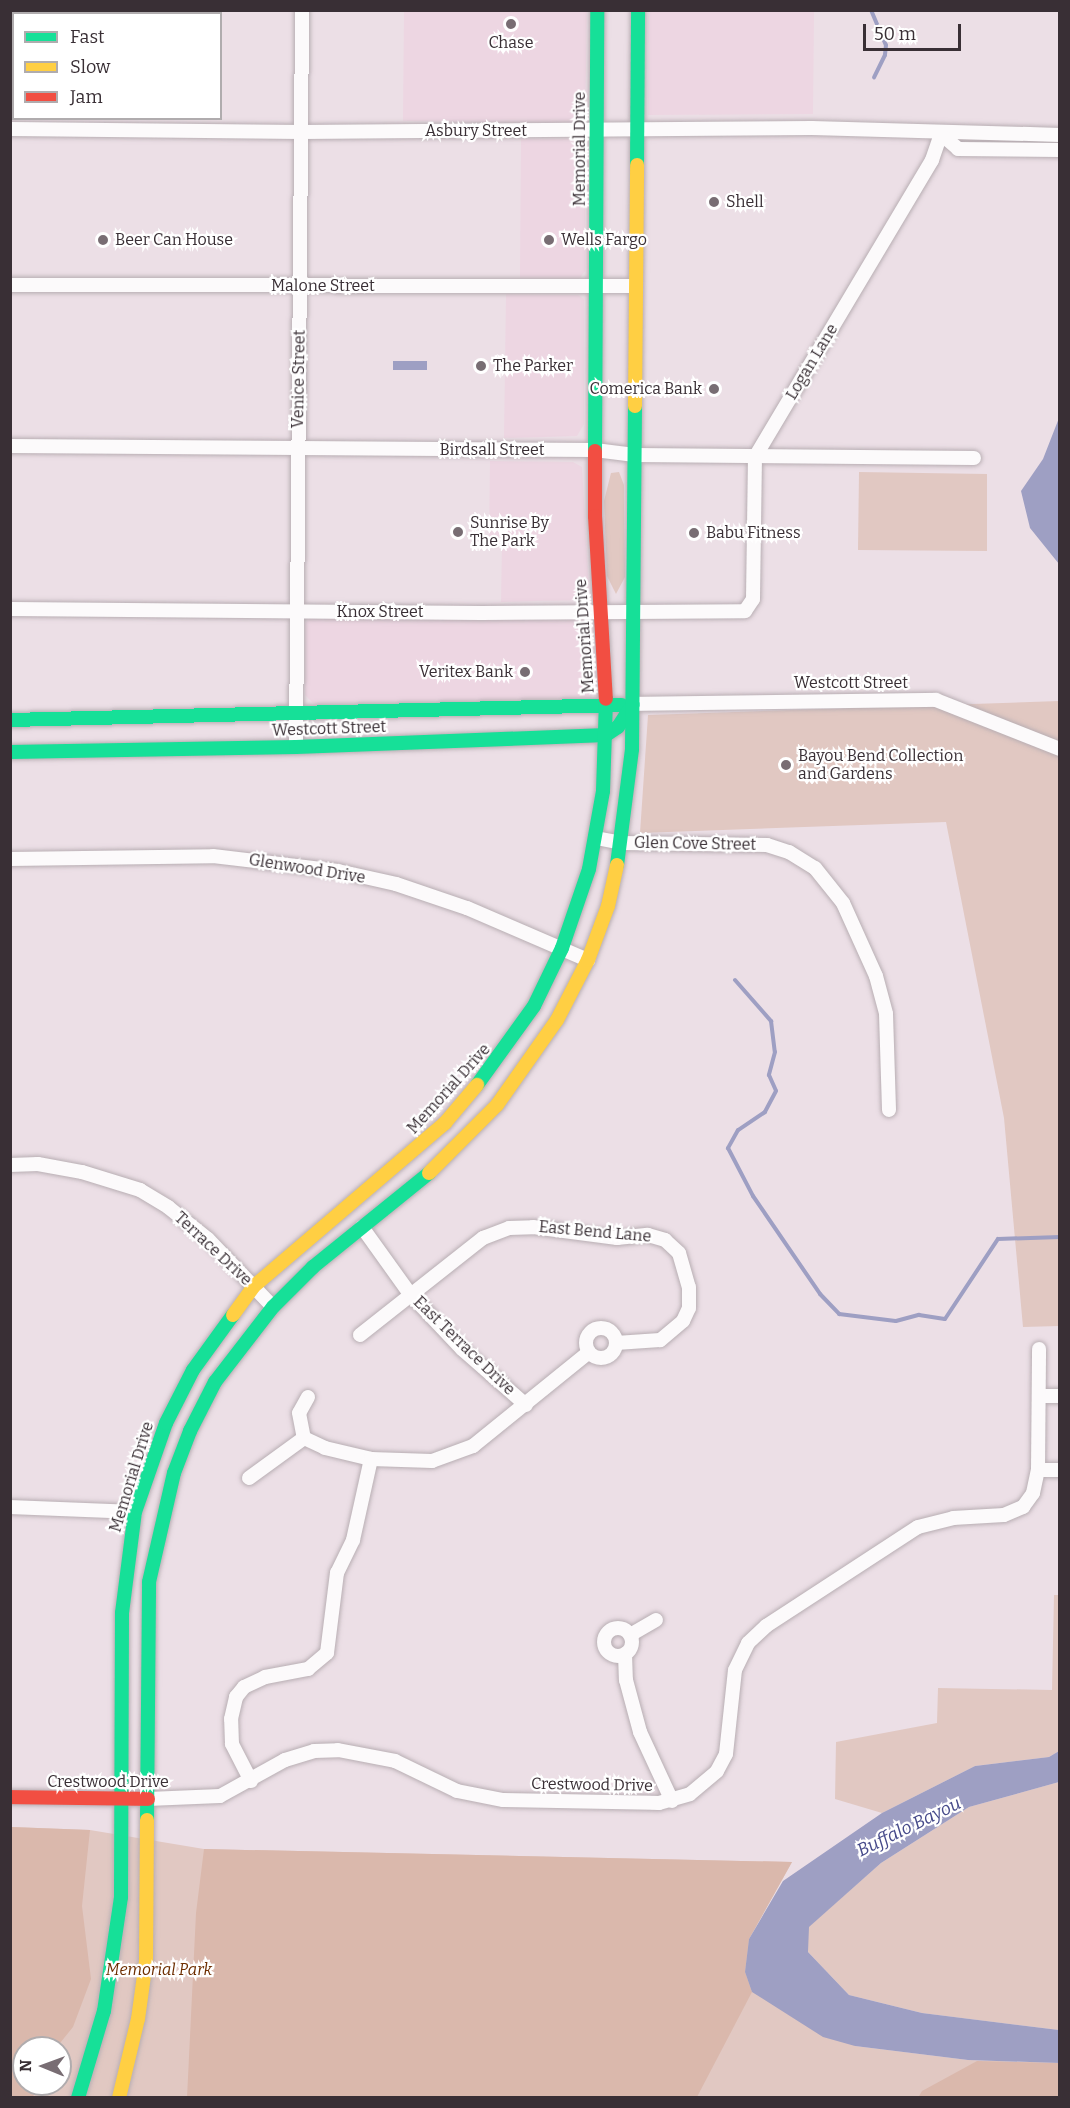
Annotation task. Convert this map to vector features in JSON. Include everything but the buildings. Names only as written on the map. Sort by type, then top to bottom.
[{"type":"main road","name":"Memorial Drive","points":[[78,2097],[104,2011],[115,1957],[121,1897],[122,1613],[135,1512],[166,1423],[193,1370],[253,1287],[445,1123],[511,1042],[562,948],[581,898],[596,838],[606,735],[595,450],[597,10]]},
{"type":"main road","points":[[119,2097],[138,2019],[146,1962],[149,1582],[174,1473],[215,1382],[273,1307],[313,1267],[429,1173],[484,1118],[557,1020],[588,960],[608,906],[622,843],[630,791],[633,704],[638,10]]},
{"type":"main road","points":[[606,735],[618,727],[633,704]]},
{"type":"main road","name":"Westcott Street","points":[[10,720],[606,708],[633,704]]},
{"type":"main road","points":[[441,712],[442,741]]},
{"type":"main road","name":"Westcott Street","points":[[10,752],[297,747],[606,735]]},
{"type":"main road","points":[[484,1118],[483,1100],[510,1068],[511,1042]]},
{"type":"main road","points":[[345,1208],[362,1227]]},
{"type":"main road","points":[[193,1370],[215,1382]]},
{"type":"main road","points":[[135,1512],[147,1526],[141,1564],[149,1582]]},
{"type":"main road","name":"Crestwood Drive","points":[[10,1797],[148,1799]]},
{"type":"street","name":"Venice Street","points":[[297,747],[302,10]]},
{"type":"street","name":"Asbury Street","points":[[10,129],[170,125],[301,132],[812,128],[941,134],[1059,135]]},
{"type":"street","points":[[941,134],[958,149],[1059,150]]},
{"type":"street","name":"Logan Lane","points":[[749,609],[753,599],[755,457],[932,160],[941,134]]},
{"type":"street","points":[[1041,149],[1042,135]]},
{"type":"street","name":"Malone Street","points":[[10,285],[636,286]]},
{"type":"street","name":"Birdsall Street","points":[[10,446],[595,450],[635,455],[974,458]]},
{"type":"street","name":"Knox Street","points":[[10,609],[298,612],[635,610],[740,612],[749,609]]},
{"type":"street","name":"Westcott Street","points":[[633,704],[936,700],[1059,749]]},
{"type":"street","name":"Glen Cove Street","points":[[596,838],[622,843],[767,845],[789,852],[814,868],[843,903],[876,976],[886,1014],[889,1110]]},
{"type":"street","name":"Glenwood Drive","points":[[10,859],[213,856],[338,871],[396,884],[467,908],[588,960]]},
{"type":"street","name":"Terrace Drive","points":[[10,1165],[38,1164],[82,1172],[140,1191],[168,1207],[208,1239],[273,1307]]},
{"type":"street","name":"East Terrace Drive","points":[[362,1227],[410,1294],[462,1348],[526,1405]]},
{"type":"street","name":"East Bend Lane","points":[[360,1335],[483,1238],[509,1228],[562,1228],[587,1235],[648,1235],[665,1240],[679,1253],[687,1269],[690,1297],[683,1321],[660,1340],[616,1343],[613,1353],[605,1358],[589,1352]]},
{"type":"street","points":[[304,1438],[325,1448],[371,1459],[432,1461],[452,1455],[473,1446],[589,1352],[587,1340],[596,1329],[610,1330],[616,1343]]},
{"type":"street","name":"Crestwood Drive","points":[[148,1799],[220,1796],[251,1781],[285,1760],[314,1751],[338,1750],[395,1761],[457,1791],[503,1800],[672,1801],[690,1794],[717,1772],[729,1736],[735,1670],[748,1643],[766,1626],[918,1527],[943,1520],[1015,1512],[1033,1493],[1038,1470],[1039,1349]]},
{"type":"street","points":[[1039,1396],[1059,1396]]},
{"type":"street","points":[[304,1438],[299,1413],[308,1397]]},
{"type":"street","points":[[249,1478],[304,1438]]},
{"type":"street","points":[[251,1781],[232,1744],[231,1719],[236,1696],[244,1687],[265,1677],[308,1669],[327,1653],[338,1573],[353,1540],[371,1459]]},
{"type":"street","points":[[1038,1470],[1059,1470]]},
{"type":"street","points":[[10,1507],[135,1512]]},
{"type":"street","points":[[630,1635],[656,1620]]},
{"type":"street","points":[[625,1654],[611,1654],[605,1638],[614,1629],[630,1635]]},
{"type":"street","points":[[630,1635],[630,1648],[625,1654],[626,1680],[640,1732],[672,1801]]},
{"type":"shaded area","points":[[404,11],[587,11],[585,119],[576,123],[403,121]]},
{"type":"shaded area","points":[[648,11],[814,11],[813,114],[648,115]]},
{"type":"shaded area","points":[[521,139],[574,139],[585,143],[585,271],[579,279],[520,279]]},
{"type":"shaded area","points":[[506,294],[578,295],[584,299],[584,424],[577,436],[504,438]]},
{"type":"shaded area","points":[[490,461],[573,462],[582,467],[589,589],[583,600],[501,602],[502,544],[489,543]]},
{"type":"shaded area","points":[[310,617],[584,619],[592,628],[596,690],[591,698],[314,704],[305,695],[305,624]]},
{"type":"shaded area","points":[[11,1827],[90,1830],[82,1906],[91,1979],[73,2027],[66,2036],[12,2036],[12,2096],[33,2096],[11,2097]]},
{"type":"shaded area","name":"Memorial Park","points":[[204,1849],[792,1862],[749,1939],[745,1972],[752,1992],[697,2097],[187,2098],[196,1913]]},
{"type":"shaded area","points":[[977,2061],[1059,2063],[1059,2097],[918,2098],[922,2091]]},
{"type":"green space","points":[[619,472],[624,485],[625,577],[616,594],[607,576],[604,501],[611,473]]},
{"type":"green space","points":[[859,472],[987,474],[987,551],[858,550]]},
{"type":"green space","points":[[1059,701],[1059,1326],[1023,1327],[1004,1118],[946,822],[640,833],[648,715]]},
{"type":"green space","points":[[1054,1595],[1059,1595],[1059,1751],[1049,1757],[975,1766],[882,1813],[835,1799],[836,1742],[937,1723],[938,1688],[1052,1690]]},
{"type":"green space","points":[[1059,1782],[1059,2030],[922,2013],[849,1995],[808,1952],[808,1927],[881,1863],[969,1807]]},
{"type":"green space","name":"Memorial Park","points":[[11,1827],[90,1830],[204,1849],[792,1862],[749,1939],[855,2046],[968,2060],[1060,2063],[1059,2098],[11,2098]]},
{"type":"water","points":[[393,361],[427,361],[427,370],[393,370]]},
{"type":"water","points":[[1059,418],[1059,564],[1030,528],[1021,491],[1043,459]]},
{"type":"water","name":"Buffalo Bayou","points":[[1059,1751],[1059,1782],[969,1807],[881,1863],[809,1927],[808,1952],[849,1995],[922,2013],[1059,2030],[1059,2063],[968,2060],[855,2046],[823,2037],[752,1992],[745,1972],[749,1939],[783,1881],[882,1813],[975,1766],[1049,1757]]},
{"type":"waterway","points":[[871,10],[886,45],[885,55],[874,78]]},
{"type":"waterway","points":[[735,980],[771,1021],[775,1052],[769,1075],[776,1091],[765,1112],[738,1130],[728,1148],[753,1196],[820,1294],[839,1314],[896,1321],[919,1315],[945,1319],[998,1239],[1060,1237]]},
{"type":"traffic: fast","points":[[595,451],[597,10]]},
{"type":"traffic: fast","points":[[637,165],[638,10]]},
{"type":"traffic: fast","points":[[617,865],[632,749],[635,406]]},
{"type":"traffic: fast","points":[[477,1085],[534,1006],[562,948],[589,869],[603,791],[606,699]]},
{"type":"traffic: fast","points":[[10,752],[296,747],[606,735],[618,727],[633,704]]},
{"type":"traffic: fast","points":[[10,720],[622,705]]},
{"type":"traffic: fast","points":[[147,1820],[149,1582],[174,1473],[190,1431],[215,1382],[273,1307],[313,1267],[429,1173]]},
{"type":"traffic: fast","points":[[78,2098],[104,2011],[121,1897],[122,1613],[135,1512],[166,1423],[193,1370],[233,1315]]},
{"type":"traffic: slow","points":[[635,406],[637,165]]},
{"type":"traffic: slow","points":[[429,1173],[497,1105],[557,1020],[588,960],[608,906],[617,865]]},
{"type":"traffic: slow","points":[[233,1315],[253,1287],[445,1123],[477,1085]]},
{"type":"traffic: slow","points":[[119,2098],[138,2019],[146,1961],[147,1820]]},
{"type":"traffic: jam","points":[[595,451],[595,516],[606,699]]},
{"type":"traffic: jam","points":[[10,1797],[148,1799]]},
{"type":"place","name":"Chase","points":[[511,24]]},
{"type":"place","name":"Shell","points":[[714,202]]},
{"type":"place","name":"Beer Can House","points":[[103,240]]},
{"type":"place","name":"Wells Fargo","points":[[549,240]]},
{"type":"place","name":"The Parker","points":[[481,366]]},
{"type":"place","name":"Comerica Bank","points":[[714,389]]},
{"type":"place","name":"Sunrise By The Park","points":[[458,532]]},
{"type":"place","name":"Babu Fitness","points":[[694,533]]},
{"type":"place","name":"Veritex Bank","points":[[525,672]]},
{"type":"place","name":"Bayou Bend Collection and Gardens","points":[[786,765]]}]
